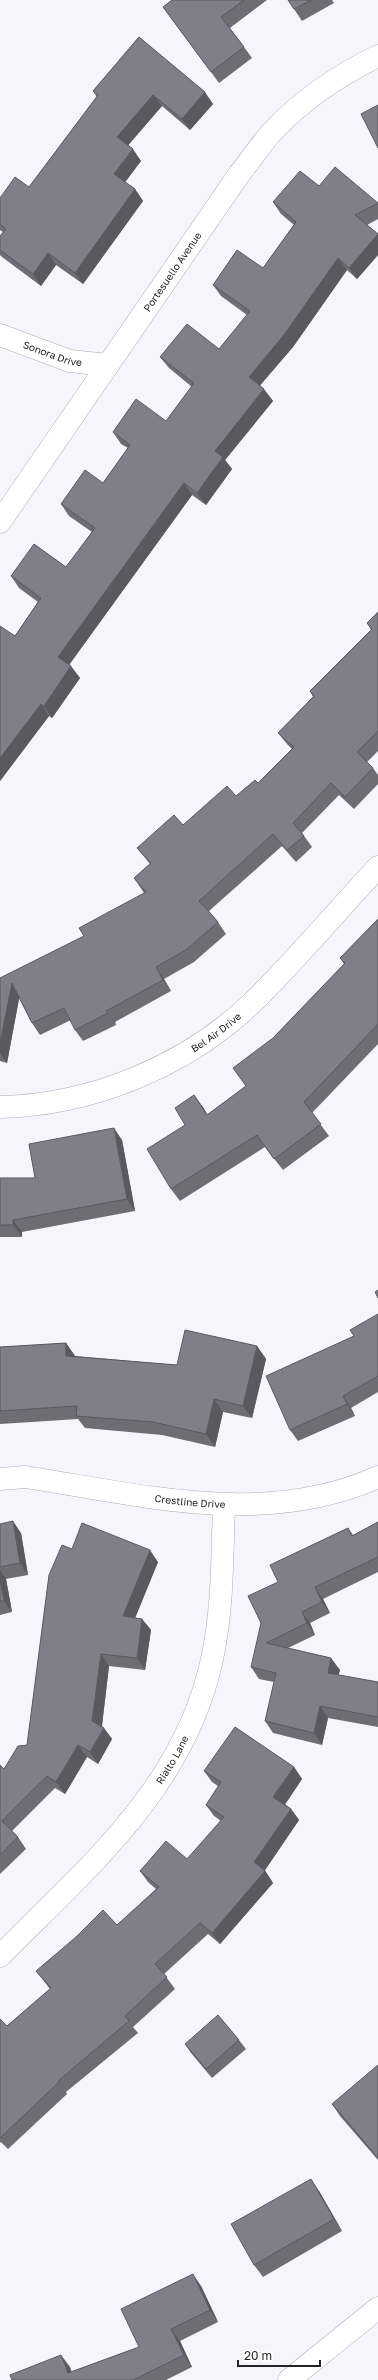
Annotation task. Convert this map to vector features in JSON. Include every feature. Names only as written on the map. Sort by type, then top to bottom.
[{"type":"street","name":"Portesuello Avenue","points":[[0,522],[240,173],[272,132],[310,97],[353,68],[378,56]]},
{"type":"street","name":"Sonora Drive","points":[[0,335],[70,362],[108,365]]},
{"type":"street","name":"Bel Air Drive","points":[[0,1107],[22,1107],[75,1098],[127,1082],[163,1065],[209,1038],[252,1003],[378,867]]},
{"type":"street","name":"Crestline Drive","points":[[0,1479],[25,1478],[224,1506],[268,1505],[312,1498],[378,1477]]},
{"type":"street","name":"Rialto Lane","points":[[0,1956],[118,1836],[152,1795],[180,1748],[196,1711],[212,1660],[221,1606],[224,1506]]},
{"type":"street","points":[[289,2380],[378,2308]]},
{"type":"building","points":[[172,0],[244,0],[221,17],[244,47],[211,72],[163,7]]},
{"type":"building","points":[[288,0],[311,0],[294,9]]},
{"type":"building","points":[[139,37],[205,92],[182,119],[153,95],[117,137],[133,149],[114,174],[135,189],[75,273],[48,253],[33,274],[0,250],[0,236],[6,229],[0,224],[0,198],[15,177],[29,187],[98,95],[93,91]]},
{"type":"building","points":[[378,105],[378,148],[361,114]]},
{"type":"building","points":[[335,167],[378,203],[355,215],[378,234],[349,268],[338,258],[284,335],[249,377],[264,389],[215,451],[223,457],[197,493],[184,483],[58,657],[71,666],[44,706],[41,704],[0,758],[0,626],[15,636],[41,598],[11,576],[34,544],[66,567],[95,528],[61,504],[85,470],[103,483],[130,445],[113,432],[136,399],[166,421],[194,383],[160,357],[187,324],[219,349],[250,311],[213,285],[237,250],[263,268],[296,222],[273,202],[300,171],[319,186]]},
{"type":"building","points":[[378,612],[378,731],[357,752],[373,768],[345,797],[331,783],[293,823],[304,836],[287,850],[273,834],[199,901],[218,922],[186,950],[156,967],[163,980],[106,1011],[108,1013],[75,1030],[64,1008],[32,1023],[12,983],[0,1044],[0,978],[84,936],[79,928],[146,892],[134,878],[151,863],[137,848],[174,815],[183,825],[227,786],[236,796],[255,780],[258,783],[294,747],[278,733],[314,696],[310,691],[372,629],[367,623]]},
{"type":"building","points":[[378,919],[378,1024],[304,1102],[321,1124],[274,1159],[257,1135],[171,1189],[147,1149],[185,1125],[175,1108],[194,1095],[207,1115],[246,1086],[233,1068],[273,1038],[345,963],[340,958]]},
{"type":"building","points":[[114,1128],[127,1199],[13,1220],[13,1225],[0,1225],[0,1178],[35,1178],[29,1144]]},
{"type":"building","points":[[378,1290],[378,1298],[375,1292]]},
{"type":"building","points":[[378,1314],[378,1376],[343,1396],[347,1404],[290,1430],[266,1376],[354,1336],[350,1330]]},
{"type":"building","points":[[185,1330],[257,1346],[243,1406],[214,1399],[206,1434],[153,1422],[76,1416],[77,1406],[0,1411],[0,1347],[66,1343],[66,1356],[177,1365]]},
{"type":"building","points":[[13,1521],[20,1563],[0,1567],[0,1524]]},
{"type":"building","points":[[378,1522],[378,1557],[315,1587],[322,1602],[302,1612],[307,1623],[266,1643],[331,1658],[328,1673],[378,1682],[378,1717],[320,1706],[314,1733],[265,1721],[276,1673],[251,1667],[261,1623],[248,1596],[278,1582],[270,1565],[348,1528],[352,1536]]},
{"type":"building","points":[[82,1523],[150,1550],[123,1616],[142,1619],[137,1658],[101,1654],[92,1721],[104,1728],[90,1752],[78,1745],[56,1782],[47,1776],[2,1821],[18,1837],[0,1855],[0,1765],[4,1769],[18,1746],[27,1745],[49,1575],[62,1545],[72,1549]]},
{"type":"building","points":[[0,1578],[4,1601],[0,1601]]},
{"type":"building","points":[[235,1727],[294,1767],[273,1797],[291,1809],[254,1862],[265,1871],[212,1933],[200,1923],[155,1964],[167,1977],[125,2016],[129,2021],[58,2081],[59,2082],[0,2138],[0,2019],[7,2026],[51,1988],[36,1971],[76,1937],[103,1910],[117,1925],[159,1887],[140,1871],[166,1841],[187,1859],[224,1817],[206,1805],[221,1782],[204,1771]]},
{"type":"building","points":[[218,2015],[239,2040],[206,2069],[185,2044]]},
{"type":"building","points":[[378,2065],[378,2158],[332,2104]]},
{"type":"building","points":[[311,2179],[334,2219],[254,2265],[231,2224]]},
{"type":"building","points":[[193,2274],[210,2310],[171,2329],[184,2355],[133,2380],[12,2380],[10,2375],[61,2355],[68,2373],[139,2347],[121,2309]]}]
